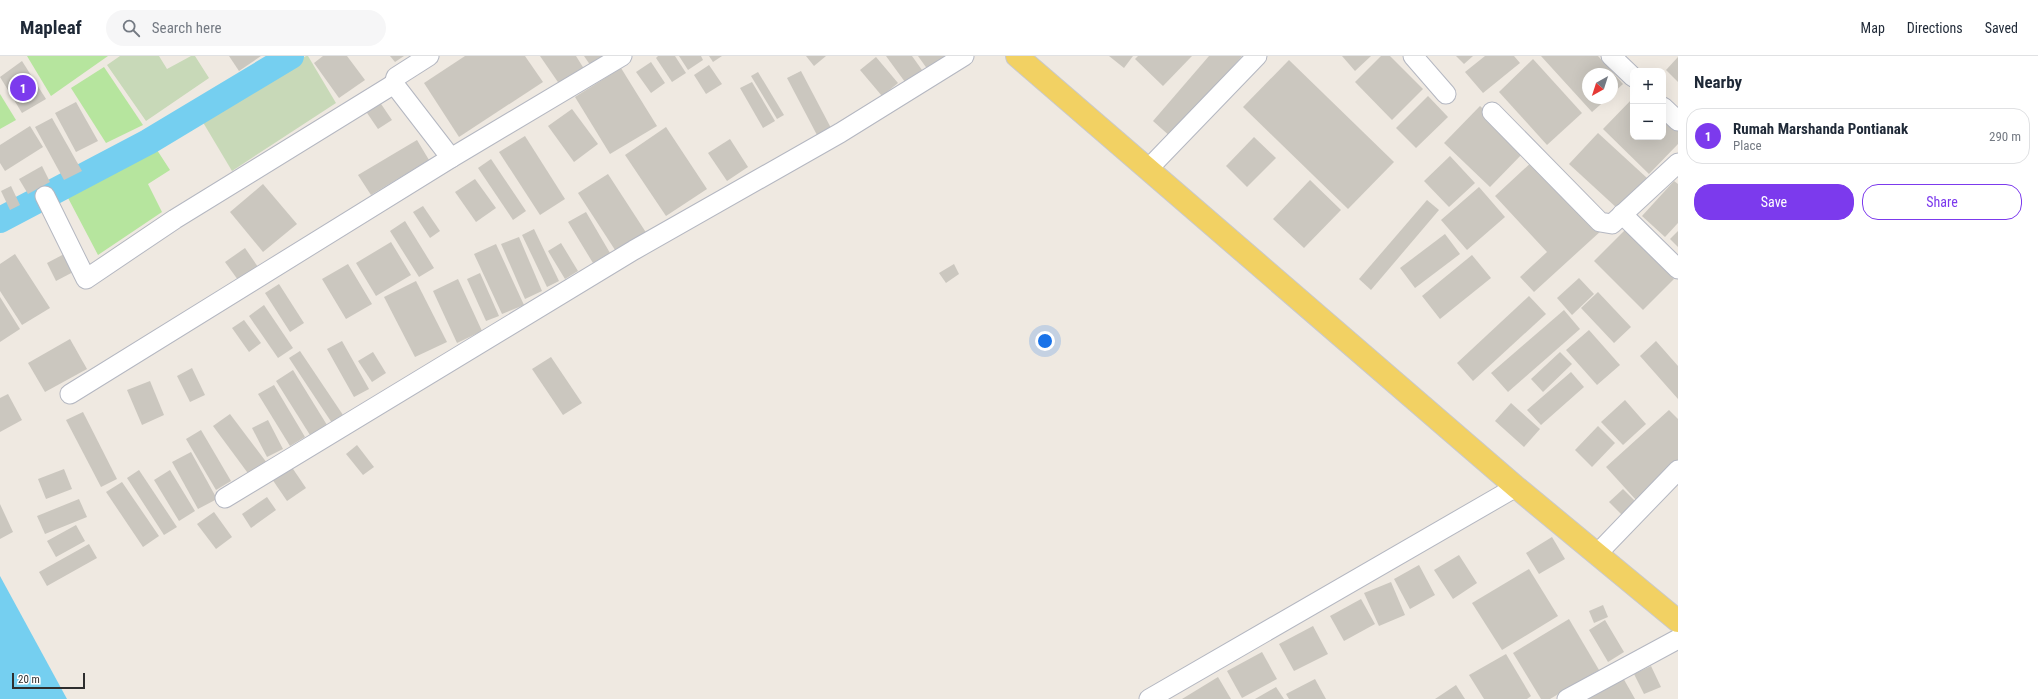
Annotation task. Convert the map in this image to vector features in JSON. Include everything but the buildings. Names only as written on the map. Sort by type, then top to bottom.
[{"type":"main road","points":[[1017,56],[1149,168],[1516,487],[1678,621]]},
{"type":"street","points":[[45,196],[86,279],[175,219],[394,84],[396,77],[429,56]]},
{"type":"street","points":[[70,394],[451,158],[622,56]]},
{"type":"street","points":[[225,498],[627,254],[840,133],[964,56]]},
{"type":"street","points":[[1149,168],[1257,56]]},
{"type":"street","points":[[1413,56],[1446,94]]},
{"type":"street","points":[[1611,56],[1630,74]]},
{"type":"street","points":[[394,84],[451,158]]},
{"type":"street","points":[[1666,110],[1678,121]]},
{"type":"street","points":[[1492,112],[1600,222],[1612,224],[1678,162]]},
{"type":"street","points":[[1622,214],[1678,269]]},
{"type":"street","points":[[1597,554],[1678,470]]},
{"type":"street","points":[[1149,699],[1516,487]]},
{"type":"street","points":[[1566,699],[1678,639]]},
{"type":"green space","points":[[27,56],[108,56],[51,96]]},
{"type":"green space","points":[[120,56],[159,56],[167,69],[191,56],[195,56],[209,78],[146,121],[107,65]]},
{"type":"green space","points":[[308,56],[336,103],[232,171],[201,119]]},
{"type":"green space","points":[[104,67],[143,125],[106,143],[71,88]]},
{"type":"green space","points":[[0,94],[16,120],[0,129]]},
{"type":"green space","points":[[157,150],[170,170],[148,184],[162,212],[98,255],[67,196]]},
{"type":"water","points":[[0,576],[67,699],[0,699]]},
{"type":"waterway","points":[[0,220],[148,142],[291,56]]},
{"type":"place","name":"Rumah Marshanda Pontianak","points":[[23,88]]}]
